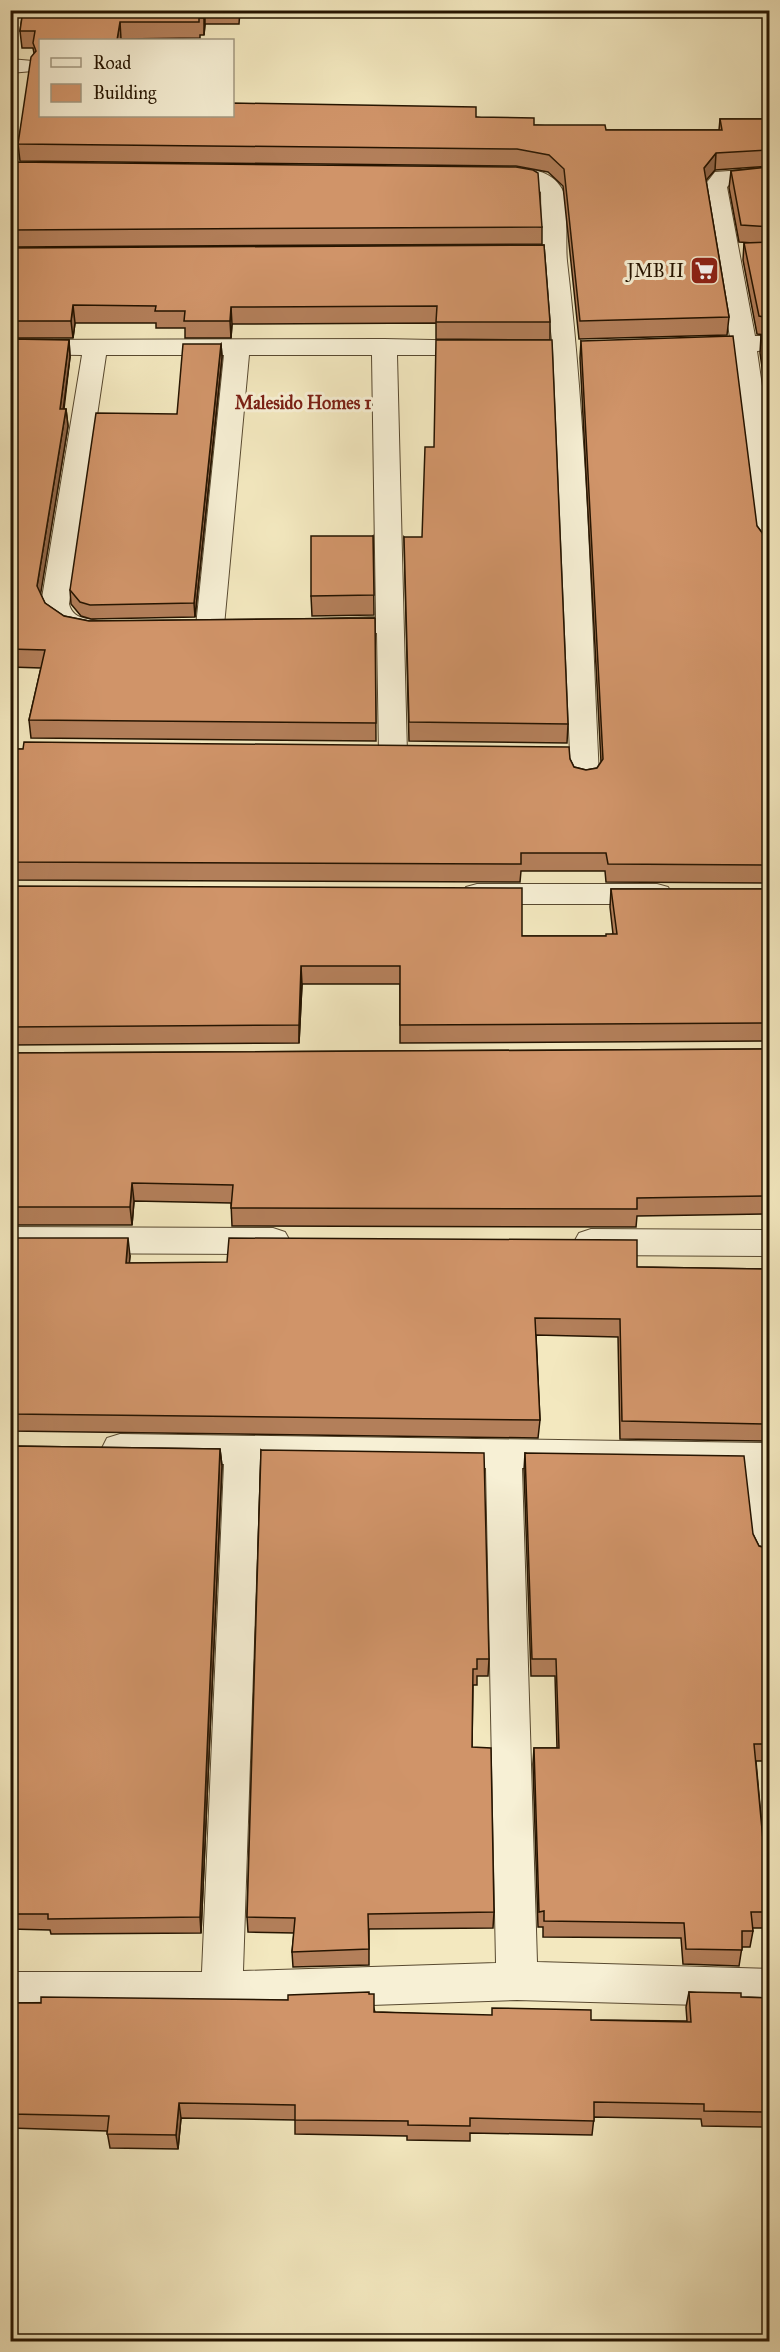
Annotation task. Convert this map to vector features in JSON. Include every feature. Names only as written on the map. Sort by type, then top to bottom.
[{"type":"street","points":[[470,174],[527,176],[540,179],[550,186],[542,253],[565,349],[575,762]]},
{"type":"street","points":[[770,175],[737,175],[717,180],[715,186],[739,251],[744,344],[770,544]]},
{"type":"street","points":[[672,346],[770,343]]},
{"type":"street","points":[[384,346],[393,754]]},
{"type":"street","points":[[10,347],[508,348]]},
{"type":"street","points":[[95,347],[55,604],[56,614],[62,620],[78,627],[115,628]]},
{"type":"street","points":[[210,626],[237,347]]},
{"type":"street","points":[[301,626],[391,625]]},
{"type":"street","points":[[449,894],[687,894]]},
{"type":"street","points":[[10,1240],[307,1241]]},
{"type":"street","points":[[556,1242],[770,1243]]},
{"type":"street","points":[[92,1448],[764,1456],[770,1550]]},
{"type":"street","points":[[222,1991],[243,1449]]},
{"type":"street","points":[[504,1452],[517,1981]]},
{"type":"street","points":[[10,1991],[222,1991],[517,1981],[770,1988]]},
{"type":"building","points":[[23,10],[204,10],[204,18],[199,18],[199,22],[120,22],[117,39],[39,39],[39,117],[234,117],[234,103],[476,107],[476,117],[534,118],[534,125],[605,125],[606,130],[722,130],[720,119],[770,119],[770,150],[716,153],[704,168],[729,317],[580,321],[564,169],[549,155],[517,149],[18,144],[31,57],[36,51],[33,43],[35,31],[20,31]]},
{"type":"building","points":[[10,162],[516,167],[538,173],[542,227],[10,230]]},
{"type":"building","points":[[770,167],[770,227],[741,225],[731,171]]},
{"type":"building","points":[[770,242],[770,318],[759,316],[744,243]]},
{"type":"building","points":[[544,245],[550,322],[436,322],[437,306],[231,307],[230,321],[184,321],[185,311],[155,311],[156,306],[73,305],[71,321],[10,321],[10,248]]},
{"type":"building","points":[[770,335],[770,391],[761,336]]},
{"type":"building","points":[[733,336],[757,526],[763,534],[770,535],[770,865],[608,864],[606,853],[521,853],[521,864],[10,862],[10,749],[23,749],[24,742],[569,747],[570,759],[574,767],[586,770],[597,768],[603,759],[581,341]]},
{"type":"building","points":[[10,339],[69,340],[60,409],[66,409],[37,586],[45,603],[64,616],[89,621],[375,618],[376,723],[29,720],[45,650],[10,649]]},
{"type":"building","points":[[436,340],[552,340],[568,724],[409,722],[404,537],[422,537],[425,447],[434,447]]},
{"type":"building","points":[[183,344],[221,344],[194,603],[90,605],[80,602],[70,590],[96,413],[177,414]]},
{"type":"building","points":[[311,536],[373,536],[374,595],[311,596]]},
{"type":"building","points":[[10,886],[522,888],[522,936],[617,934],[611,889],[770,889],[770,1023],[400,1025],[400,966],[301,966],[299,1025],[10,1027]]},
{"type":"building","points":[[770,1049],[770,1196],[637,1198],[637,1209],[231,1208],[233,1185],[132,1183],[130,1207],[10,1207],[10,1053]]},
{"type":"building","points":[[10,1238],[128,1238],[126,1263],[227,1262],[229,1238],[637,1240],[637,1267],[770,1269],[770,1424],[622,1421],[620,1319],[535,1318],[540,1420],[10,1414]]},
{"type":"building","points":[[10,1446],[220,1449],[200,1917],[48,1919],[48,1914],[10,1914]]},
{"type":"building","points":[[261,1450],[484,1453],[489,1659],[477,1659],[477,1669],[473,1669],[472,1747],[491,1748],[494,1912],[368,1914],[369,1949],[292,1952],[295,1918],[247,1917]]},
{"type":"building","points":[[525,1453],[744,1456],[753,1534],[759,1546],[770,1549],[770,1744],[754,1744],[763,1840],[766,1840],[770,1912],[751,1912],[753,1931],[742,1931],[742,1950],[686,1949],[684,1923],[544,1921],[544,1911],[539,1912],[534,1748],[559,1748],[556,1659],[532,1659]]},
{"type":"building","points":[[369,1992],[369,1994],[374,1994],[374,2012],[492,2015],[492,2008],[591,2010],[591,2020],[691,2022],[689,1992],[741,1993],[741,1997],[770,1998],[770,2112],[704,2111],[704,2104],[594,2102],[594,2121],[470,2118],[470,2126],[408,2125],[408,2121],[295,2120],[295,2105],[179,2103],[176,2135],[107,2134],[109,2116],[10,2114],[10,2003],[41,2003],[41,1997],[288,2000],[288,1995]]},
{"type":"place","name":"JMB II","points":[[705,271]]},
{"type":"district","name":"Malesido Homes 1","points":[[303,403]]}]
